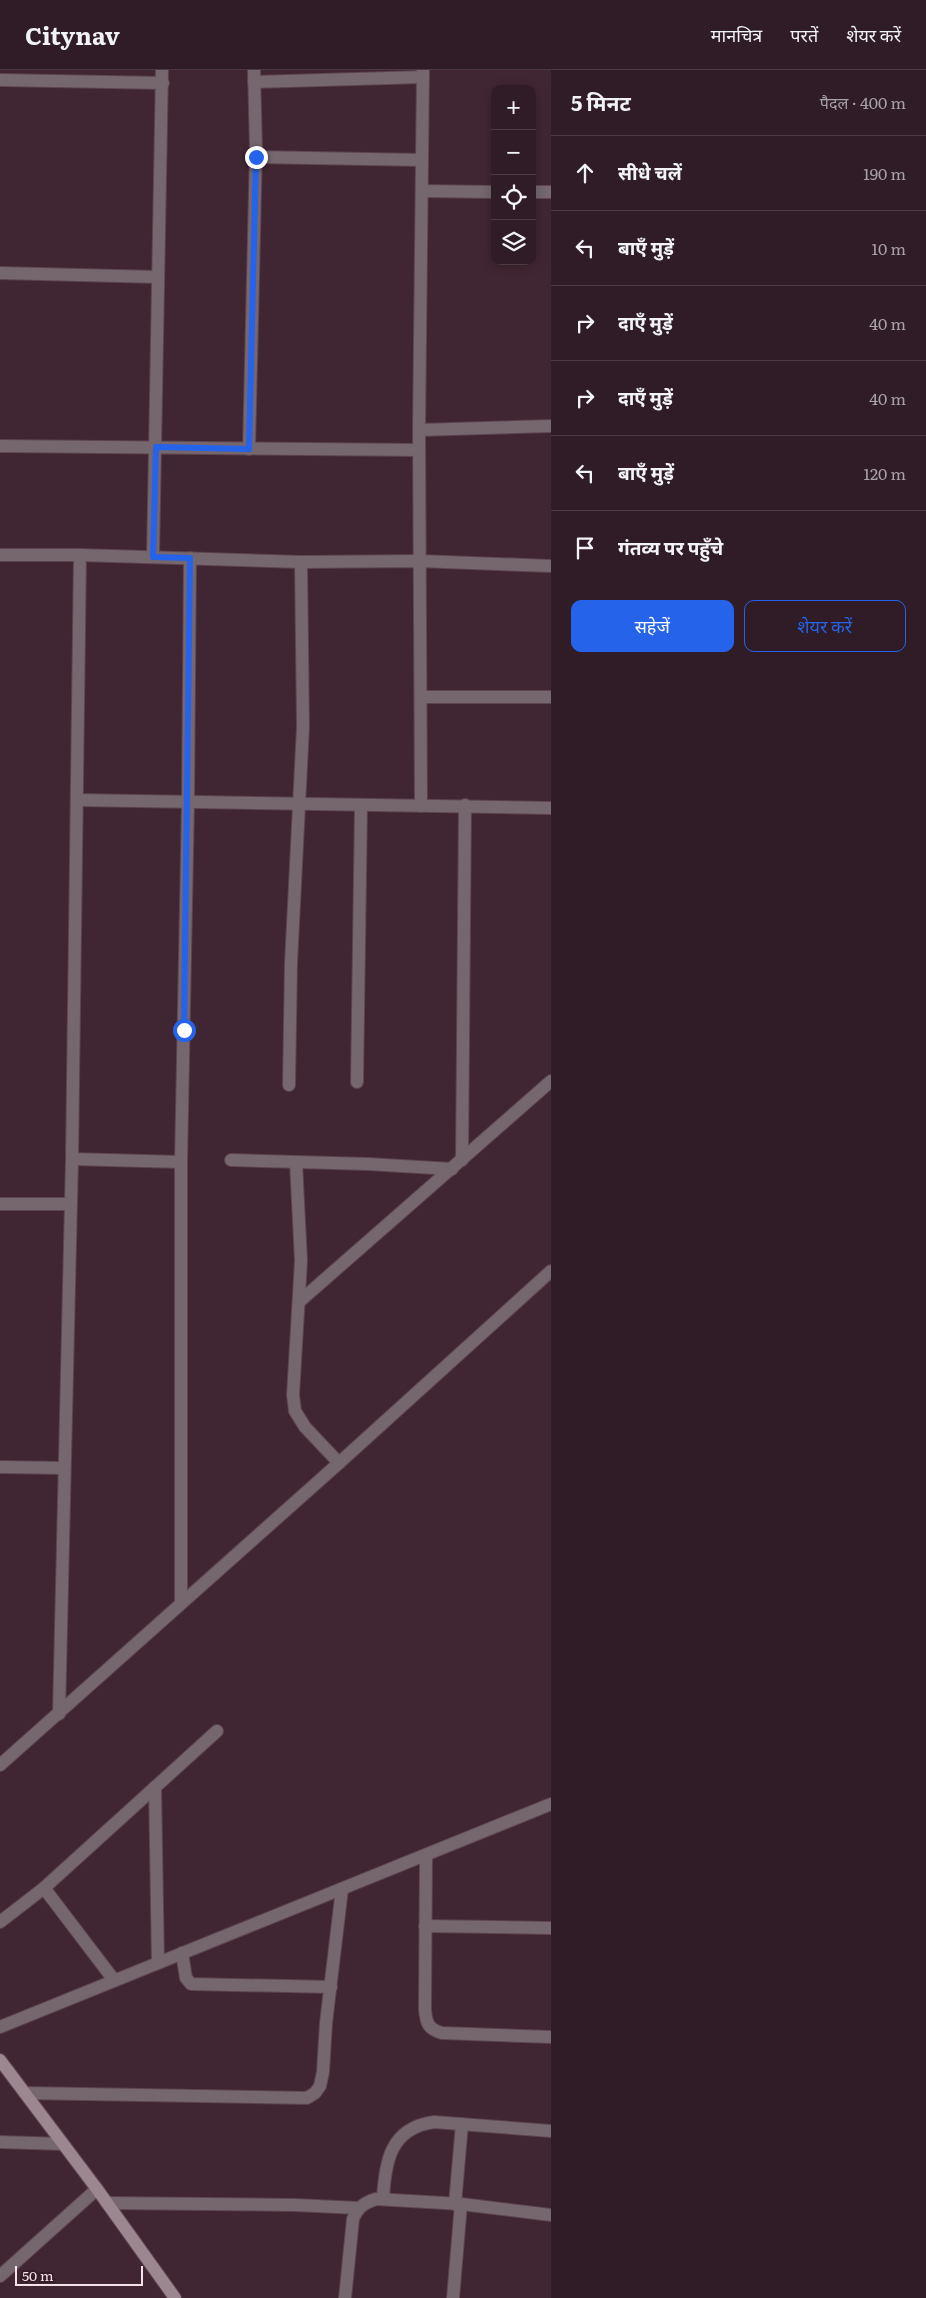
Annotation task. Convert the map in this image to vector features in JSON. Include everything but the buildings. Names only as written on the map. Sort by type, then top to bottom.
[{"type":"street","points":[[153,557],[162,70]]},
{"type":"street","points":[[249,449],[256,157],[254,76],[423,73],[419,430],[421,806]]},
{"type":"street","points":[[0,80],[163,83]]},
{"type":"street","points":[[256,157],[422,160]]},
{"type":"street","points":[[422,192],[491,192]]},
{"type":"street","points":[[536,192],[551,192]]},
{"type":"street","points":[[0,273],[158,277]]},
{"type":"street","points":[[419,430],[551,426]]},
{"type":"street","points":[[0,446],[419,450]]},
{"type":"street","points":[[0,555],[80,555],[301,562],[419,561],[551,566]]},
{"type":"street","points":[[59,1714],[72,1159],[80,555]]},
{"type":"street","points":[[181,1603],[181,1162],[188,802],[190,558]]},
{"type":"street","points":[[289,1085],[291,963],[303,727],[301,562]]},
{"type":"street","points":[[421,697],[551,697]]},
{"type":"street","points":[[76,800],[361,806],[464,805],[551,808]]},
{"type":"street","points":[[457,1164],[464,805]]},
{"type":"street","points":[[357,1082],[361,806]]},
{"type":"street","points":[[300,1301],[551,1081]]},
{"type":"street","points":[[72,1159],[181,1162]]},
{"type":"street","points":[[231,1160],[457,1164]]},
{"type":"street","points":[[296,1162],[301,1261],[293,1395],[295,1411],[305,1427],[340,1463]]},
{"type":"street","points":[[0,1204],[70,1204]]},
{"type":"street","points":[[0,1764],[59,1714],[181,1603],[340,1463],[551,1271]]},
{"type":"street","points":[[0,1467],[64,1468]]},
{"type":"street","points":[[0,1922],[44,1888],[217,1731]]},
{"type":"street","points":[[155,1787],[158,1963]]},
{"type":"street","points":[[0,2027],[551,1804]]},
{"type":"street","points":[[426,1856],[426,2018],[428,2026],[442,2033],[551,2037]]},
{"type":"street","points":[[44,1888],[114,1980]]},
{"type":"street","points":[[25,2094],[307,2098],[315,2093],[320,2086],[342,1889]]},
{"type":"street","points":[[425,1926],[551,1928]]},
{"type":"street","points":[[182,1953],[186,1978],[191,1984],[331,1987]]},
{"type":"street","points":[[0,2060],[97,2189],[175,2298]]},
{"type":"street","points":[[383,2199],[387,2162],[397,2141],[423,2124],[434,2122],[551,2131]]},
{"type":"street","points":[[453,2298],[462,2124]]},
{"type":"street","points":[[0,2142],[63,2144]]},
{"type":"street","points":[[0,2276],[97,2189]]},
{"type":"street","points":[[345,2298],[353,2219],[358,2208],[366,2202],[383,2199],[458,2204],[551,2215]]},
{"type":"street","points":[[107,2203],[295,2205],[358,2208]]},
{"type":"route","points":[[184,1030],[190,558],[153,557],[156,447],[249,449],[256,157]]}]
